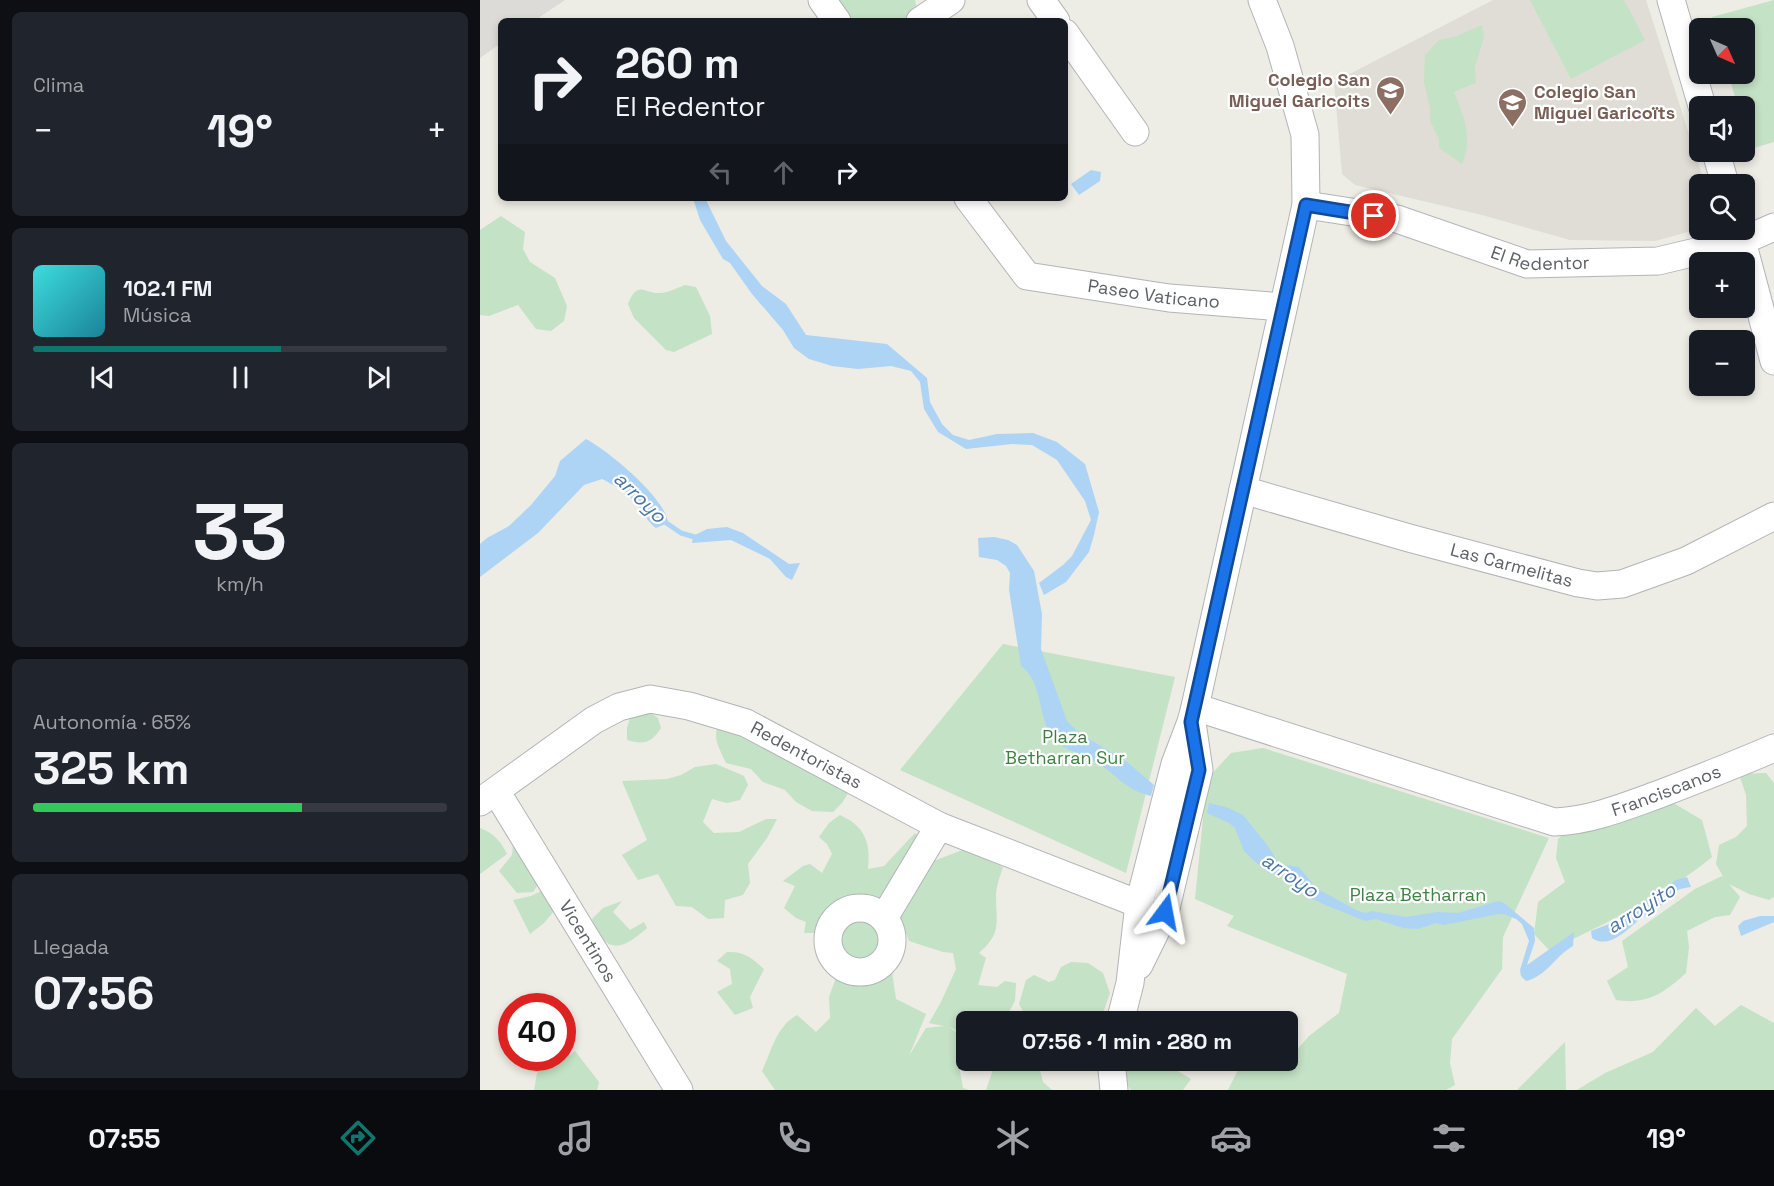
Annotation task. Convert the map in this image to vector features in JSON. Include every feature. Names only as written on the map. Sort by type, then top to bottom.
[{"type":"street","points":[[822,0],[835,18]]},
{"type":"street","points":[[924,18],[951,0]]},
{"type":"street","points":[[1041,0],[1054,18]]},
{"type":"street","points":[[1123,1011],[1130,983],[1139,904],[1175,764],[1193,715],[1306,205],[1305,135],[1280,46],[1262,0]]},
{"type":"street","points":[[1671,0],[1699,96]]},
{"type":"street","points":[[1068,37],[1135,132]]},
{"type":"street","name":"Paseo Vaticano","points":[[970,201],[1027,276],[1169,298],[1283,307]]},
{"type":"street","name":"El Redentor","points":[[1306,205],[1397,219],[1527,264],[1658,261],[1728,240]]},
{"type":"street","name":"El Redentor","points":[[1755,232],[1774,226]]},
{"type":"street","points":[[1742,240],[1774,361]]},
{"type":"street","name":"Las Carmelitas","points":[[1243,490],[1409,538],[1597,586],[1622,585],[1686,561],[1774,516]]},
{"type":"street","name":"Redentoristas","points":[[488,796],[594,720],[619,707],[650,699],[689,706],[746,723],[939,826],[1139,904]]},
{"type":"street","points":[[1130,983],[1165,912],[1194,792],[1199,770],[1193,715]]},
{"type":"street","name":"Franciscanos","points":[[1193,715],[1554,822],[1566,822],[1621,807],[1726,769],[1774,748]]},
{"type":"street","name":"Vicentinos","points":[[488,796],[678,1090]]},
{"type":"street","points":[[884,918],[939,826]]},
{"type":"street","points":[[1112,1071],[1113,1090]]},
{"type":"shaded area","points":[[480,0],[565,0],[538,18],[498,18],[498,45],[480,58]]},
{"type":"shaded area","name":"Colegio San Miguel Garicoïts","points":[[1493,0],[1646,0],[1689,134],[1689,162],[1698,162],[1702,174],[1689,174],[1689,232],[1655,241],[1570,240],[1482,215],[1355,185],[1342,174],[1334,82]]},
{"type":"green space","points":[[833,0],[915,0],[917,10],[915,8],[915,14],[911,18],[846,18]]},
{"type":"green space","points":[[1530,0],[1624,0],[1645,40],[1571,79]]},
{"type":"green space","points":[[1774,0],[1774,142],[1755,148],[1755,96],[1735,96],[1731,84],[1755,84],[1755,18],[1712,17]]},
{"type":"green space","points":[[1482,25],[1484,37],[1475,67],[1476,83],[1454,92],[1464,119],[1467,137],[1462,164],[1439,148],[1439,139],[1430,121],[1430,108],[1424,82],[1425,55],[1439,40],[1454,37]]},
{"type":"green space","points":[[501,216],[525,232],[523,249],[530,262],[555,278],[567,306],[564,321],[551,331],[536,329],[518,305],[489,316],[480,315],[480,230]]},
{"type":"green space","points":[[685,285],[696,287],[710,316],[712,334],[674,352],[666,350],[634,318],[628,304],[638,290],[663,293]]},
{"type":"green space","name":"Plaza Betharran Sur","points":[[1003,644],[1175,677],[1126,873],[900,770]]},
{"type":"green space","points":[[645,709],[658,718],[661,728],[647,742],[627,740],[627,728],[632,711]]},
{"type":"green space","points":[[722,716],[853,785],[842,803],[833,812],[812,811],[796,802],[785,790],[763,782],[751,769],[726,763],[716,740]]},
{"type":"green space","name":"Plaza Betharran","points":[[1263,748],[1549,838],[1503,937],[1502,969],[1452,1039],[1450,1063],[1455,1085],[1446,1090],[1228,1090],[1238,1071],[1298,1071],[1298,1049],[1309,1036],[1339,1013],[1347,974],[1227,926],[1234,916],[1195,899],[1207,779],[1231,753]]},
{"type":"green space","points":[[716,764],[744,776],[748,785],[740,800],[727,803],[712,799],[703,822],[714,833],[739,832],[766,819],[777,819],[767,838],[748,864],[750,883],[743,895],[725,900],[724,918],[708,919],[692,907],[676,906],[658,874],[638,880],[622,855],[647,840],[622,781],[667,779],[681,775],[695,767]]},
{"type":"green space","points":[[1766,773],[1774,783],[1774,897],[1769,900],[1749,894],[1729,884],[1740,897],[1730,915],[1715,917],[1687,931],[1689,947],[1686,973],[1654,996],[1637,1001],[1616,1000],[1607,981],[1628,967],[1622,941],[1695,889],[1722,876],[1724,878],[1716,864],[1719,845],[1736,837],[1747,826],[1746,795],[1739,774]]},
{"type":"green space","points":[[1665,798],[1702,820],[1712,857],[1655,896],[1612,920],[1549,950],[1534,934],[1538,902],[1565,882],[1556,858],[1558,839],[1574,824]]},
{"type":"green space","points":[[840,815],[849,819],[861,830],[867,843],[868,869],[884,866],[915,833],[933,851],[891,907],[854,901],[838,904],[821,933],[804,933],[806,922],[796,918],[784,908],[795,886],[783,881],[803,866],[810,864],[822,873],[832,854],[827,844],[819,837],[829,823]]},
{"type":"green space","points":[[480,828],[496,838],[507,854],[480,874]]},
{"type":"green space","points":[[514,835],[546,873],[533,892],[517,893],[499,871],[512,855]]},
{"type":"green space","points":[[965,849],[1003,867],[996,893],[996,927],[991,939],[979,953],[986,958],[978,985],[997,987],[1005,981],[1016,983],[1015,1001],[1010,1011],[956,1011],[956,1030],[949,1027],[956,1032],[956,1071],[960,1071],[963,1088],[969,1090],[775,1090],[762,1071],[779,1032],[797,1015],[816,1032],[830,1018],[829,997],[838,972],[863,979],[892,972],[896,999],[926,1014],[909,1056],[926,1028],[944,1026],[929,1023],[956,969],[953,953],[909,941],[897,909],[926,864]]},
{"type":"green space","points":[[543,890],[554,911],[530,934],[513,900],[531,896]]},
{"type":"green space","points":[[622,901],[613,912],[630,930],[644,922],[647,928],[622,945],[615,946],[603,939],[592,919],[603,908]]},
{"type":"green space","points":[[861,920],[869,921],[875,926],[880,932],[880,948],[875,954],[869,959],[861,960],[853,959],[847,954],[842,948],[841,940],[842,932],[847,926],[853,921]]},
{"type":"green space","points":[[727,952],[747,956],[764,969],[750,997],[753,1008],[735,1015],[717,992],[732,984],[730,969],[717,961]]},
{"type":"green space","points":[[1071,962],[1088,963],[1103,973],[1110,993],[1104,1011],[1023,1011],[1019,1004],[1026,980],[1034,975],[1049,982],[1055,980],[1061,967]]},
{"type":"green space","points":[[1741,1005],[1774,1023],[1774,1090],[1577,1090],[1605,1073],[1653,1052],[1696,1008],[1715,1026]]},
{"type":"green space","points":[[1565,1042],[1566,1090],[1517,1090]]},
{"type":"green space","points":[[576,1052],[599,1082],[597,1090],[534,1090],[539,1071],[576,1071]]},
{"type":"green space","points":[[993,1071],[1040,1071],[1043,1082],[1052,1090],[986,1090]]},
{"type":"green space","points":[[1127,1071],[1178,1071],[1191,1079],[1183,1090],[1131,1090],[1126,1083]]},
{"type":"water","points":[[1091,170],[1101,172],[1100,181],[1079,195],[1071,184]]},
{"type":"water","points":[[694,201],[706,201],[726,241],[762,286],[786,304],[806,335],[887,344],[927,378],[930,402],[942,424],[953,435],[969,440],[997,434],[1033,433],[1057,442],[1085,464],[1099,512],[1089,552],[1066,582],[1044,595],[1039,583],[1072,556],[1091,520],[1085,501],[1057,460],[1032,445],[1012,444],[966,449],[938,432],[924,409],[920,382],[911,371],[891,366],[858,369],[832,366],[809,359],[794,348],[783,330],[752,294],[730,263],[723,259],[700,220]]},
{"type":"water","points":[[586,439],[621,464],[647,488],[665,513],[668,523],[656,528],[630,497],[602,479],[584,485],[538,533],[480,577],[480,544],[509,526],[531,505],[555,476],[560,461]]},
{"type":"water","points":[[727,527],[743,533],[789,564],[800,563],[792,580],[786,577],[770,559],[731,540],[692,543],[693,536],[707,529]]},
{"type":"water","points":[[994,537],[1017,545],[1034,571],[1042,614],[1041,649],[1067,721],[1078,732],[1127,762],[1154,785],[1151,796],[1127,786],[1090,758],[1065,748],[1050,734],[1033,680],[1021,666],[1009,590],[1010,573],[1006,566],[997,560],[979,557],[978,538]]},
{"type":"water","points":[[1209,803],[1226,807],[1243,815],[1279,864],[1299,867],[1316,888],[1358,911],[1406,917],[1437,912],[1458,913],[1498,901],[1504,903],[1534,928],[1535,941],[1527,965],[1574,932],[1573,946],[1540,975],[1526,981],[1521,976],[1520,970],[1529,941],[1522,924],[1504,914],[1444,925],[1436,923],[1418,929],[1403,928],[1376,919],[1365,921],[1311,898],[1281,875],[1269,873],[1244,851],[1235,828],[1207,813]]},
{"type":"water","name":"arroyito","points":[[1687,877],[1691,887],[1678,890],[1618,937],[1605,942],[1592,938],[1591,931],[1622,919],[1643,901],[1655,898],[1676,880]]},
{"type":"water","points":[[1760,916],[1774,916],[1774,922],[1741,936],[1738,926],[1743,921]]},
{"type":"waterway","name":"arroyo","points":[[662,520],[681,533],[698,538]]},
{"type":"place","name":"Colegio San Miguel Garicoits","points":[[1391,116]]},
{"type":"place","name":"Colegio San Miguel Garicoïts","points":[[1513,128]]},
{"type":"route","points":[[1165,912],[1199,770],[1191,722],[1306,205],[1374,216]]}]
